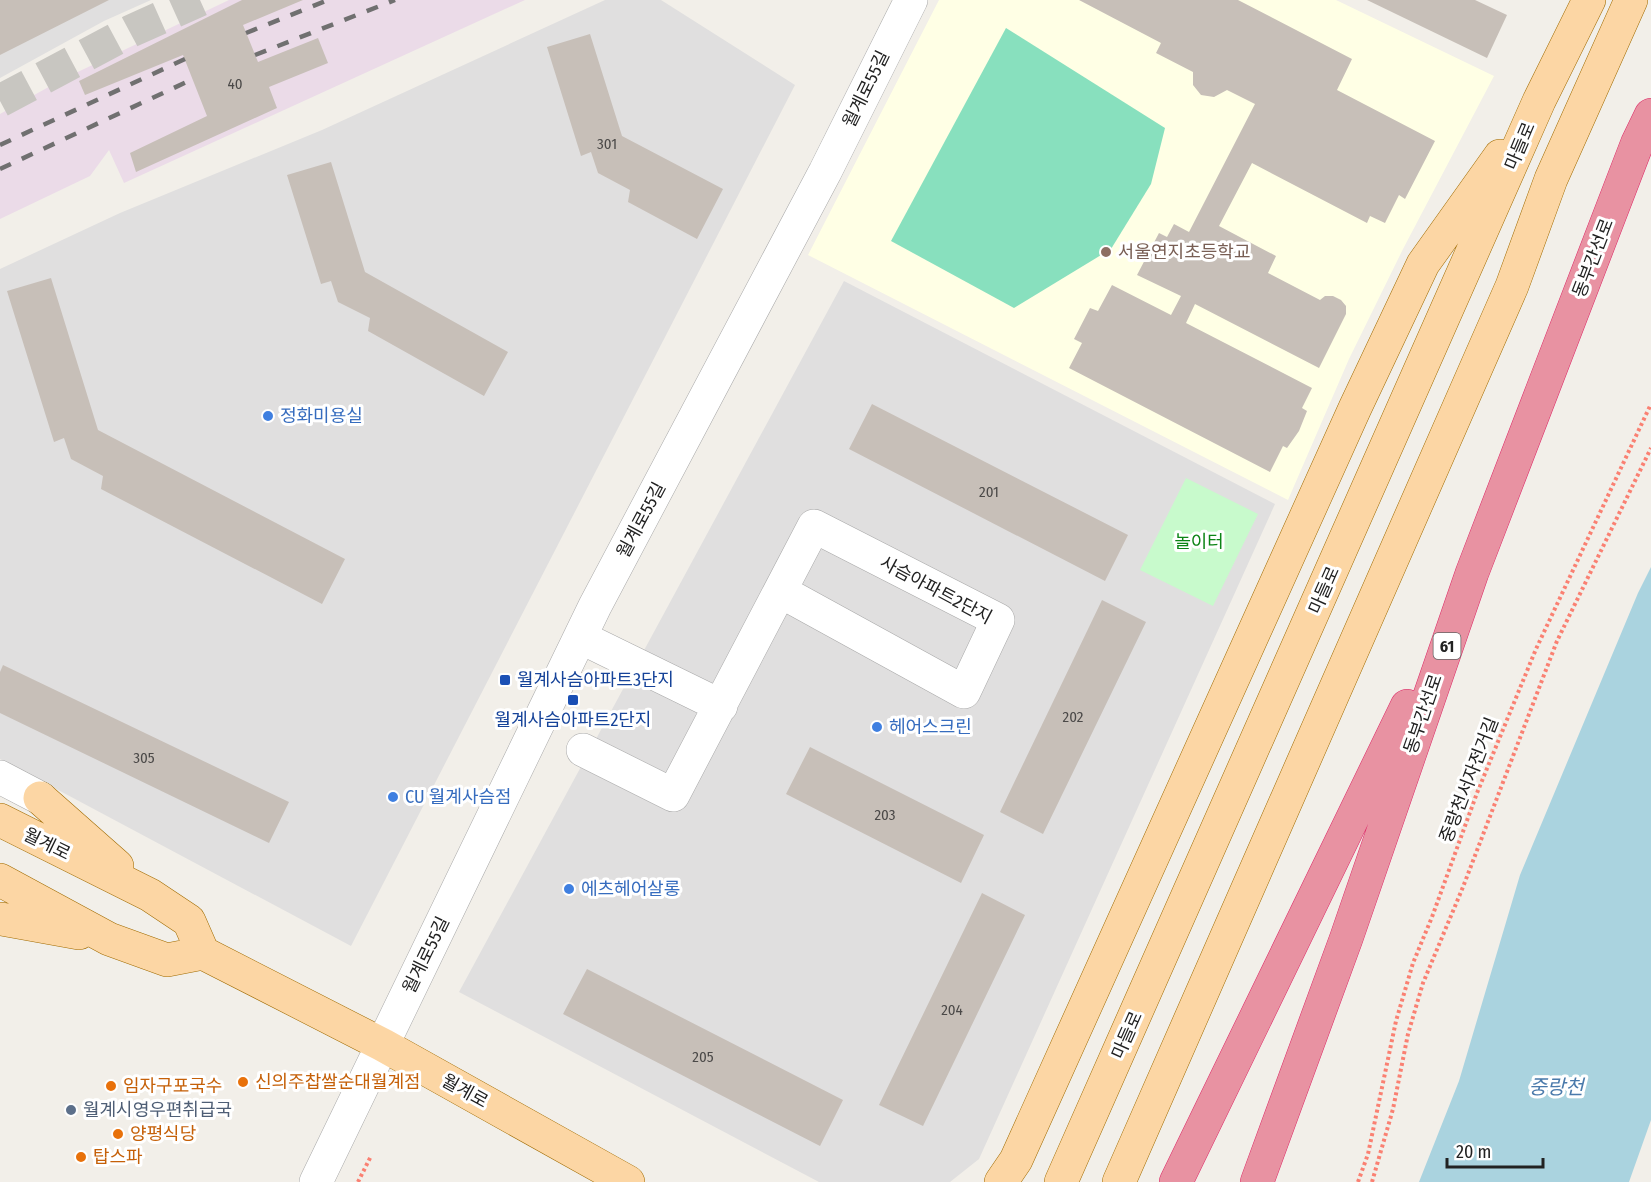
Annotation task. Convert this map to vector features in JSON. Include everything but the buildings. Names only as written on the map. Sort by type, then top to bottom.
[{"type":"highway","name":"동부간선로","points":[[1257,1182],[1346,939],[1472,573],[1637,144],[1651,115]]},
{"type":"highway","points":[[1176,1182],[1472,573]]},
{"type":"highway","points":[[1233,1182],[1301,1010],[1346,939]]},
{"type":"main road","name":"마들로","points":[[1061,1182],[1539,101],[1589,0]]},
{"type":"main road","points":[[1119,1182],[1512,286],[1551,179],[1631,0]]},
{"type":"main road","points":[[1000,1182],[1016,1160],[1423,264],[1539,101]]},
{"type":"main road","points":[[40,798],[150,895]]},
{"type":"main road","name":"월계로","points":[[0,820],[150,895],[189,921],[203,953],[383,1045],[628,1182]]},
{"type":"main road","points":[[0,880],[108,939],[166,960],[203,953]]},
{"type":"main road","points":[[1,919],[108,939]]},
{"type":"street","name":"월계로55길","points":[[316,1182],[580,637],[825,172],[911,0]]},
{"type":"street","name":"사슴아파트2단지","points":[[583,750],[673,795],[814,526],[998,620],[964,692],[780,591]]},
{"type":"street","points":[[580,637],[721,706]]},
{"type":"street","points":[[0,777],[40,798]]},
{"type":"path","name":"중랑천서자전거길","points":[[1358,1182],[1368,1154],[1396,1021],[1413,963],[1477,793],[1536,649],[1651,404]]},
{"type":"path","points":[[1372,1182],[1392,1109],[1408,1034],[1423,983],[1557,641],[1651,448]]},
{"type":"path","points":[[358,1182],[371,1156]]},
{"type":"shaded area","points":[[0,0],[151,0],[104,21],[0,78]]},
{"type":"shaded area","points":[[229,0],[525,0],[124,183],[109,150],[90,176],[0,219],[0,114],[63,79]]},
{"type":"shaded area","points":[[605,0],[661,0],[795,85],[351,946],[0,759],[0,269],[120,213],[322,130]]},
{"type":"shaded area","name":"서울연지초등학교","points":[[939,0],[1336,0],[1494,76],[1403,249],[1349,359],[1288,500],[808,255]]},
{"type":"shaded area","points":[[844,281],[1275,504],[979,1159],[950,1182],[819,1182],[459,992]]},
{"type":"green space","points":[[1006,28],[1165,128],[1151,184],[1111,249],[1014,308],[891,241]]},
{"type":"green space","name":"놀이터","points":[[1186,478],[1258,514],[1213,606],[1140,570]]},
{"type":"water","name":"중랑천","points":[[1651,567],[1651,1120],[1629,1182],[1419,1182],[1459,1081],[1520,875]]},
{"type":"tunnel","points":[[0,101],[131,31],[200,0]]},
{"type":"railway","points":[[246,33],[328,0]]},
{"type":"railway","points":[[255,55],[395,0]]},
{"type":"railway","points":[[0,145],[185,59]]},
{"type":"railway","points":[[0,169],[193,79]]},
{"type":"place","name":"서울연지초등학교","points":[[1106,252]]},
{"type":"place","name":"정화미용실","points":[[268,416]]},
{"type":"place","name":"월계사슴아파트3단지","points":[[505,680]]},
{"type":"place","name":"월계사슴아파트2단지","points":[[573,700]]},
{"type":"place","name":"헤어스크린","points":[[877,727]]},
{"type":"place","name":"CU 월계사슴점","points":[[393,797]]},
{"type":"place","name":"에츠헤어살롱","points":[[569,889]]},
{"type":"place","name":"신의주찹쌀순대월계점","points":[[243,1082]]},
{"type":"place","name":"임자구포국수","points":[[111,1086]]},
{"type":"place","name":"월계시영우편취급국","points":[[71,1110]]},
{"type":"place","name":"양평식당","points":[[118,1134]]},
{"type":"place","name":"탑스파","points":[[81,1157]]}]
